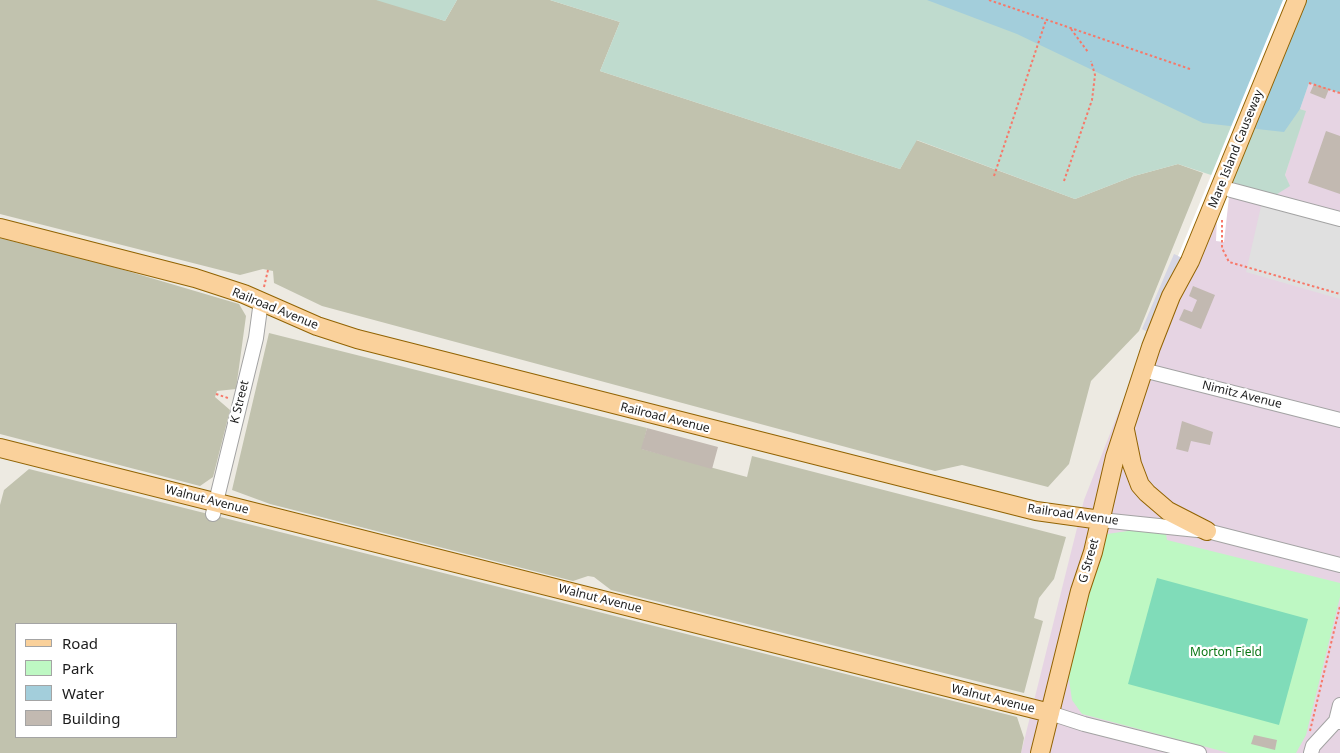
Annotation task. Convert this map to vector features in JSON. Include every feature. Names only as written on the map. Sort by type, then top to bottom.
[{"type":"main road","name":"Mare Island Causeway","points":[[1143,370],[1286,0]]},
{"type":"main road","name":"Mare Island Causeway","points":[[1185,259],[1297,0]]},
{"type":"main road","name":"Railroad Avenue","points":[[0,228],[169,271],[261,301],[317,326],[357,339],[1017,506],[1069,517],[1100,520]]},
{"type":"main road","name":"G Street","points":[[1040,753],[1100,520],[1114,457],[1143,370]]},
{"type":"main road","points":[[1124,427],[1132,464],[1140,485],[1155,501],[1168,511],[1207,531]]},
{"type":"main road","name":"Walnut Avenue","points":[[0,448],[214,508],[1050,713]]},
{"type":"main road","points":[[1069,517],[1094,502],[1114,457]]},
{"type":"street","points":[[1231,190],[1340,219]]},
{"type":"street","name":"K Street","points":[[214,508],[256,338],[261,301]]},
{"type":"street","name":"Nimitz Avenue","points":[[1143,370],[1340,420]]},
{"type":"street","name":"Railroad Avenue","points":[[1100,520],[1207,531],[1340,565]]},
{"type":"street","points":[[1312,749],[1338,721],[1340,704]]},
{"type":"street","name":"Walnut Avenue","points":[[1050,713],[1167,749],[1199,753]]},
{"type":"path","points":[[989,0],[1190,70]]},
{"type":"path","points":[[994,176],[1046,20]]},
{"type":"path","points":[[1069,28],[1088,52]]},
{"type":"path","points":[[1064,181],[1092,100],[1095,75],[1091,61]]},
{"type":"path","points":[[1309,83],[1340,93]]},
{"type":"path","points":[[1221,243],[1225,258],[1234,265],[1340,294]]},
{"type":"path","points":[[261,301],[268,270]]},
{"type":"path","points":[[1312,749],[1310,730],[1340,606]]},
{"type":"shaded area","points":[[0,0],[384,0],[445,21],[457,0],[550,0],[620,22],[600,71],[900,169],[916,140],[1075,199],[1134,176],[1178,164],[1203,173],[1139,331],[1091,381],[1069,464],[1048,487],[962,465],[935,471],[322,306],[274,283],[273,271],[263,269],[240,275],[0,214]]},
{"type":"shaded area","points":[[376,0],[457,0],[445,21]]},
{"type":"shaded area","points":[[550,0],[978,0],[1268,119],[1300,109],[1306,111],[1285,175],[1290,186],[1274,196],[1178,164],[1134,176],[1075,199],[917,140],[900,169],[600,71],[620,22]]},
{"type":"shaded area","points":[[1309,83],[1340,93],[1340,753],[1021,753],[1084,500],[1211,176],[1274,195],[1289,186],[1285,175],[1305,111],[1300,109]]},
{"type":"shaded area","points":[[1264,193],[1340,211],[1340,299],[1246,272]]},
{"type":"shaded area","points":[[0,238],[107,265],[239,304],[246,316],[236,389],[217,391],[215,397],[230,410],[213,477],[200,486],[0,434]]},
{"type":"shaded area","points":[[1174,254],[1181,257],[1171,296],[1155,336],[1142,329]]},
{"type":"shaded area","points":[[269,333],[647,428],[642,449],[747,477],[752,456],[1066,537],[1054,579],[1039,598],[1034,618],[1043,621],[1024,693],[611,590],[594,577],[588,576],[573,581],[270,504],[232,490]]},
{"type":"shaded area","points":[[29,469],[1017,717],[1024,738],[1021,753],[0,753],[0,505],[4,490]]},
{"type":"green space","name":"Morton Field","points":[[1135,530],[1166,534],[1167,540],[1340,583],[1340,597],[1306,735],[1296,753],[1229,753],[1082,714],[1072,700],[1068,673],[1083,614],[1088,609],[1086,605],[1102,538],[1107,534]]},
{"type":"green space","points":[[1157,578],[1308,619],[1279,725],[1128,684]]},
{"type":"water","points":[[927,0],[1340,0],[1340,93],[1309,83],[1300,109],[1284,132],[1203,123],[1017,34]]},
{"type":"pier","points":[[1283,0],[1305,0],[1231,179],[1224,242],[1216,241],[1217,216],[1196,264],[1178,256]]},
{"type":"building","points":[[1314,84],[1329,89],[1325,99],[1310,93]]},
{"type":"building","points":[[1326,131],[1340,136],[1340,194],[1308,183]]},
{"type":"building","points":[[1193,286],[1215,295],[1201,329],[1179,320],[1184,309],[1192,312],[1197,300],[1189,296]]},
{"type":"building","points":[[1182,421],[1213,432],[1210,445],[1191,441],[1188,452],[1176,449]]},
{"type":"building","points":[[647,428],[718,447],[712,469],[641,449]]},
{"type":"building","points":[[1254,735],[1277,740],[1275,750],[1251,744]]}]
